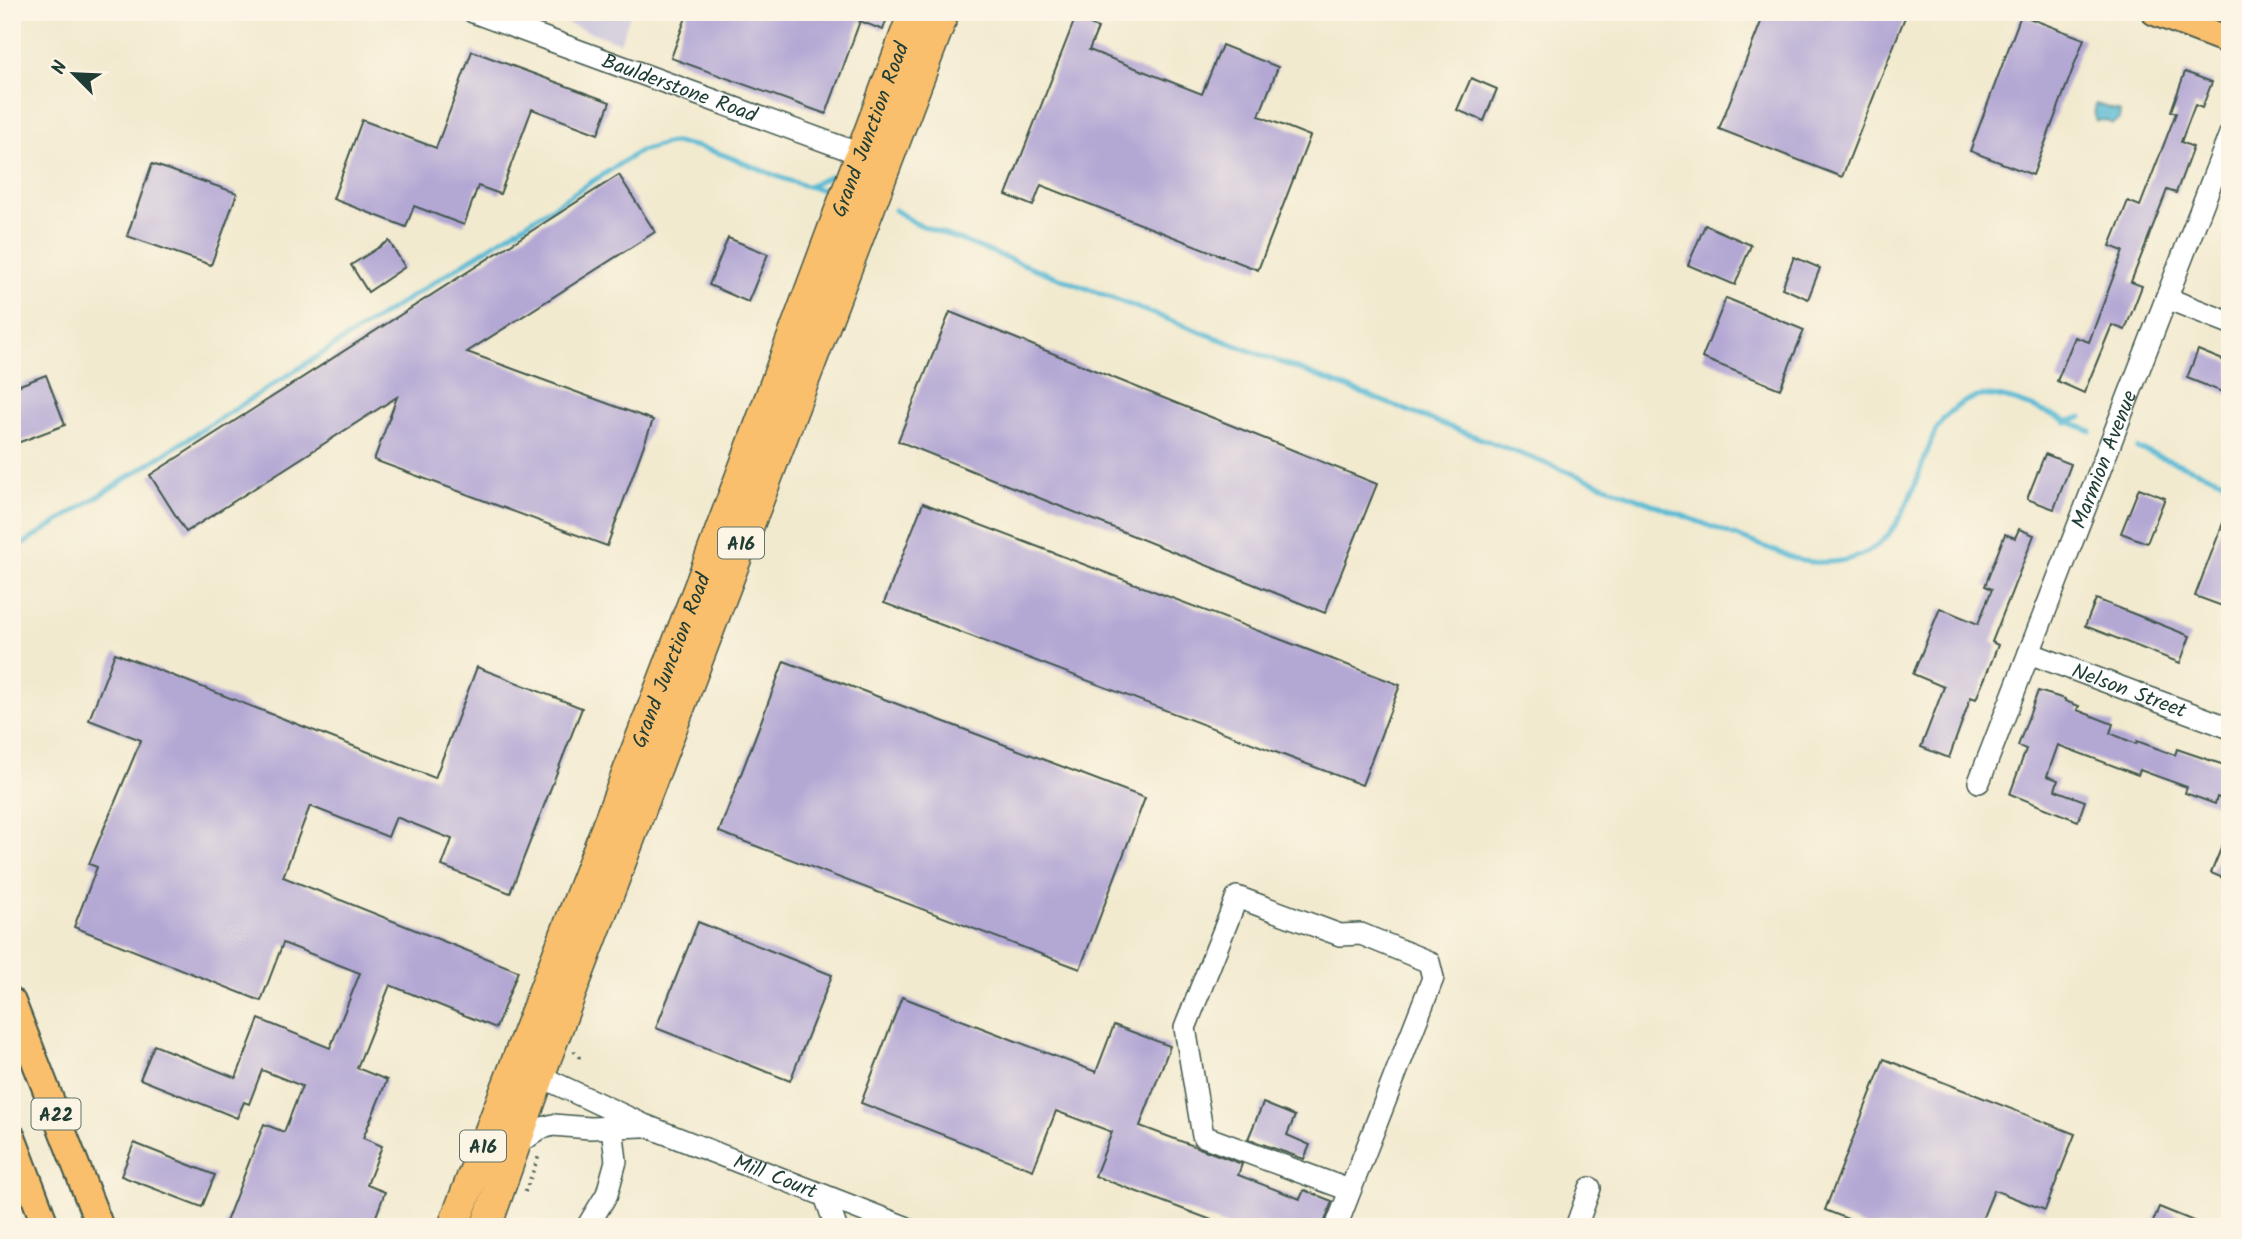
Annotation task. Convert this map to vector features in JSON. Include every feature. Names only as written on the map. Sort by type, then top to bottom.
[{"type":"highway","name":"Grand Junction Road","points":[[874,159],[914,12]]},
{"type":"highway","name":"Grand Junction Road","points":[[453,1227],[527,1070],[874,159],[944,12]]},
{"type":"highway","name":"Grand Junction Road","points":[[486,1227],[514,1147],[527,1070]]},
{"type":"main road","points":[[2155,12],[2230,41]]},
{"type":"main road","name":"A22","points":[[12,1002],[100,1227]]},
{"type":"main road","name":"A22","points":[[12,1137],[45,1226]]},
{"type":"street","name":"Baulderstone Road","points":[[473,12],[874,159]]},
{"type":"street","name":"Marmion Avenue","points":[[1979,782],[2230,134]]},
{"type":"street","points":[[2166,298],[2230,323]]},
{"type":"street","name":"Nelson Street","points":[[2029,653],[2230,728]]},
{"type":"street","points":[[1336,1227],[1433,978],[1429,962],[1361,934],[1340,935],[1237,897],[1185,1028],[1203,1136],[1349,1190]]},
{"type":"street","name":"Mill Court","points":[[527,1070],[644,1125],[905,1227]]},
{"type":"street","name":"Mill Court","points":[[514,1147],[539,1129],[553,1125],[590,1128],[644,1125]]},
{"type":"street","points":[[587,1227],[607,1194],[616,1161],[612,1127]]},
{"type":"street","points":[[1576,1227],[1590,1188]]},
{"type":"street","points":[[825,1196],[836,1227]]},
{"type":"path","points":[[522,1202],[544,1145]]},
{"type":"shaded area","points":[[536,12],[631,12],[620,43]]},
{"type":"water","points":[[2096,104],[2120,112],[2119,120],[2113,124],[2105,120],[2096,121]]},
{"type":"building","points":[[688,12],[889,12],[883,30],[860,21],[826,114],[671,58]]},
{"type":"building","points":[[1765,12],[1907,12],[1842,177],[1719,129]]},
{"type":"building","points":[[2021,15],[2084,39],[2033,175],[1970,151]]},
{"type":"building","points":[[1075,19],[1098,28],[1089,50],[1202,94],[1222,45],[1278,67],[1259,116],[1310,136],[1258,270],[1041,185],[1033,206],[1006,195]]},
{"type":"building","points":[[472,51],[610,102],[598,134],[532,109],[500,194],[478,186],[464,225],[414,206],[406,227],[333,199],[362,120],[436,148]]},
{"type":"building","points":[[2185,72],[2212,82],[2202,108],[2195,105],[2181,142],[2193,147],[2176,193],[2167,190],[2131,282],[2142,286],[2125,330],[2112,325],[2084,393],[2057,381],[2075,337],[2089,342],[2123,251],[2110,246],[2128,201],[2140,206],[2176,113],[2171,111]]},
{"type":"building","points":[[1471,78],[1497,89],[1484,121],[1457,110]]},
{"type":"building","points":[[152,164],[237,193],[211,265],[127,236]]},
{"type":"building","points":[[619,175],[655,232],[467,352],[653,420],[607,546],[374,460],[397,397],[186,532],[150,475]]},
{"type":"building","points":[[1705,225],[1751,245],[1735,285],[1688,265]]},
{"type":"building","points":[[728,238],[768,254],[748,302],[709,285]]},
{"type":"building","points":[[389,241],[405,267],[368,292],[351,265]]},
{"type":"building","points":[[1794,257],[1820,268],[1808,299],[1782,288]]},
{"type":"building","points":[[1726,298],[1804,330],[1780,389],[1702,358]]},
{"type":"building","points":[[950,312],[1377,484],[1325,613],[898,441]]},
{"type":"building","points":[[2198,350],[2230,363],[2230,395],[2187,378]]},
{"type":"building","points":[[46,375],[65,425],[12,445],[12,388]]},
{"type":"building","points":[[2045,454],[2071,464],[2054,509],[2027,499]]},
{"type":"building","points":[[2139,488],[2165,498],[2147,543],[2121,533]]},
{"type":"building","points":[[923,503],[1400,685],[1362,785],[884,603]]},
{"type":"building","points":[[2228,510],[2230,595],[2225,607],[2195,596]]},
{"type":"building","points":[[2019,529],[2034,535],[1992,642],[1998,645],[1976,699],[1971,697],[1949,758],[1921,747],[1944,687],[1913,674],[1940,608],[1978,624],[1992,589],[1985,586],[2005,534],[2015,538]]},
{"type":"building","points":[[2096,599],[2190,636],[2180,663],[2085,626]]},
{"type":"building","points":[[115,653],[435,778],[477,667],[582,708],[510,893],[442,866],[452,839],[396,817],[388,837],[310,806],[283,877],[518,971],[496,1028],[390,985],[357,1068],[387,1080],[363,1138],[382,1146],[367,1185],[385,1192],[372,1227],[337,1227],[325,1222],[324,1227],[224,1227],[264,1124],[284,1132],[302,1086],[262,1070],[249,1104],[244,1102],[237,1118],[140,1079],[154,1045],[236,1078],[259,1019],[330,1048],[360,973],[283,943],[261,1001],[74,927],[97,867],[89,864],[141,740],[89,720]]},
{"type":"building","points":[[784,661],[1145,798],[1080,969],[719,832]]},
{"type":"building","points":[[2038,691],[2065,699],[2079,706],[2077,710],[2113,724],[2110,733],[2136,744],[2137,741],[2175,755],[2177,749],[2230,767],[2230,802],[2217,797],[2215,804],[2185,793],[2187,787],[2140,770],[2138,775],[2058,745],[2047,776],[2058,780],[2055,790],[2085,801],[2078,821],[2010,794],[2026,749],[2018,746]]},
{"type":"building","points":[[2230,829],[2230,881],[2211,873]]},
{"type":"building","points":[[698,922],[832,975],[790,1081],[656,1028]]},
{"type":"building","points":[[902,997],[1096,1072],[1114,1025],[1170,1046],[1140,1126],[1242,1164],[1238,1175],[1300,1199],[1304,1190],[1332,1201],[1323,1227],[1230,1227],[1095,1176],[1112,1132],[1056,1111],[1033,1170],[861,1103]]},
{"type":"building","points":[[1884,1059],[2075,1134],[2045,1210],[1994,1190],[1979,1227],[1868,1227],[1825,1210]]},
{"type":"building","points":[[1263,1103],[1295,1116],[1287,1135],[1310,1145],[1304,1159],[1248,1139]]},
{"type":"building","points":[[134,1143],[215,1175],[202,1207],[121,1176]]},
{"type":"building","points":[[2159,1207],[2206,1226],[2206,1227],[2151,1227]]},
{"type":"waterway","points":[[12,551],[640,151],[672,143],[696,146],[788,180],[825,190]]},
{"type":"waterway","points":[[808,186],[831,176]]},
{"type":"waterway","points":[[895,210],[915,223],[1802,561],[1834,562],[1859,556],[1878,544],[1893,528],[1905,508],[1935,432],[1949,414],[1967,400],[1982,396],[2007,399],[2091,431]]},
{"type":"waterway","points":[[2066,422],[2082,417]]},
{"type":"waterway","points":[[2137,448],[2230,483]]}]
